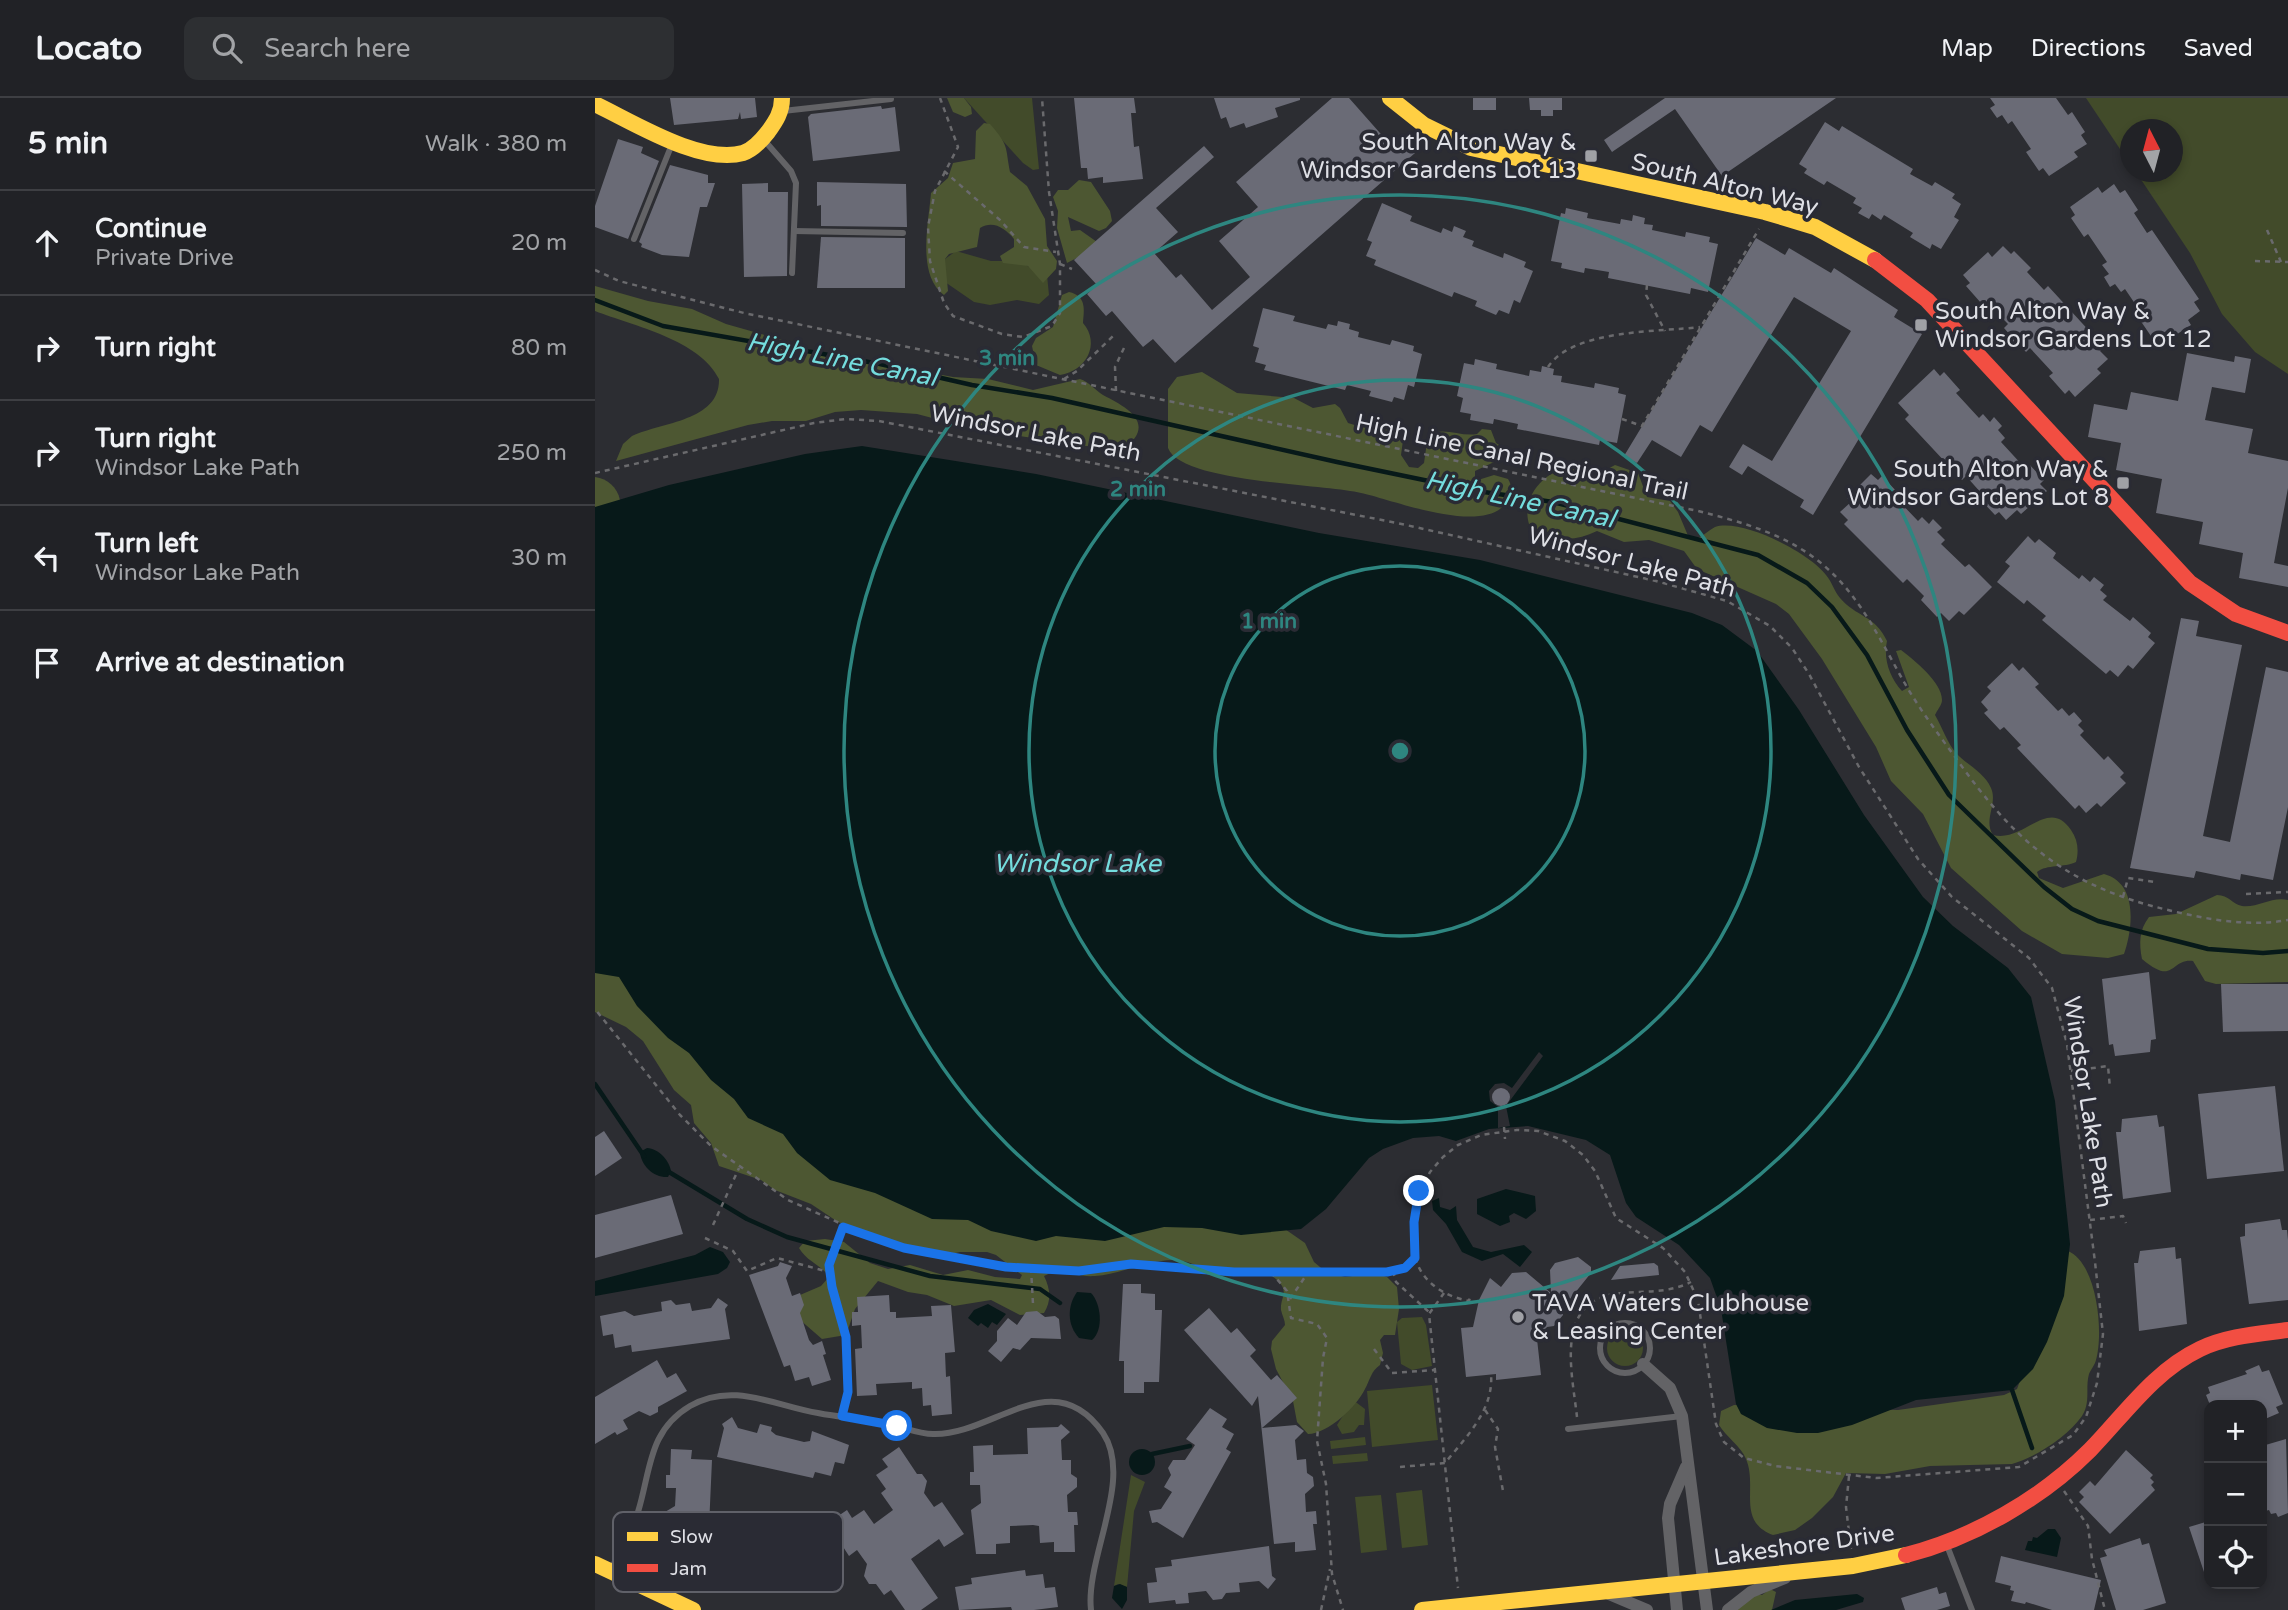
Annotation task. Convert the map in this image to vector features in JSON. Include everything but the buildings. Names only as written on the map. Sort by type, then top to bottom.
[{"type":"street","name":"South Alton Way","points":[[1390,98],[1424,125],[1477,150],[1765,212],[1839,238],[1903,279],[1927,300],[2181,575],[2222,607],[2256,624],[2288,633]]},
{"type":"street","points":[[595,104],[702,151],[724,155],[744,153],[763,139],[783,104]]},
{"type":"street","name":"Lakeshore Drive","points":[[1422,1610],[1802,1572],[1894,1559],[1946,1541],[2004,1515],[2055,1480],[2097,1443],[2153,1382],[2185,1357],[2224,1340],[2288,1330]]},
{"type":"street","points":[[1643,1364],[1670,1388],[1682,1416],[1707,1610]]},
{"type":"street","points":[[1677,1610],[1668,1514],[1684,1476],[1688,1456]]},
{"type":"street","points":[[595,1564],[613,1573]]},
{"type":"street","points":[[1728,1610],[1751,1592],[1802,1572]]},
{"type":"street","points":[[654,1592],[693,1610]]},
{"type":"street","points":[[1601,1592],[1629,1600],[1647,1610]]},
{"type":"lane","points":[[783,104],[891,99]]},
{"type":"lane","points":[[633,239],[674,139]]},
{"type":"lane","points":[[763,139],[791,170],[796,183],[792,273]]},
{"type":"lane","points":[[794,231],[903,233]]},
{"type":"lane","points":[[1624,1323],[1643,1330],[1650,1349],[1643,1364],[1628,1372],[1610,1368],[1600,1351],[1605,1332],[1624,1323]]},
{"type":"lane","points":[[638,1512],[654,1444],[667,1424],[689,1406],[719,1396],[755,1396],[803,1410],[937,1434],[1037,1403],[1059,1402],[1079,1410],[1104,1435],[1111,1471],[1111,1504],[1093,1573],[1091,1610]]},
{"type":"lane","points":[[1568,1429],[1682,1416]]},
{"type":"lane","points":[[1946,1541],[1972,1610]]},
{"type":"lane","points":[[610,1572],[613,1566]]},
{"type":"path","points":[[940,98],[958,143],[957,151],[944,171],[933,199],[927,237],[937,286],[953,316],[994,332],[1020,338],[1052,326],[1060,313],[1060,264],[1056,252],[1046,172],[1042,98]]},
{"type":"path","points":[[944,171],[995,216],[1024,247],[1056,252]]},
{"type":"path","points":[[1622,419],[1641,426],[1759,230],[1765,212]]},
{"type":"path","points":[[2267,230],[2281,262]]},
{"type":"path","points":[[2255,261],[2288,262]]},
{"type":"path","points":[[1060,264],[1072,269]]},
{"type":"path","name":"High Line Canal Regional Trail","points":[[595,270],[619,281],[744,313],[1698,511],[1783,538],[1820,562],[1842,583],[1937,732],[2010,828],[2056,866],[2078,879],[2123,897],[2167,909],[2229,921],[2288,920]]},
{"type":"path","points":[[1647,285],[1646,295],[1665,331]]},
{"type":"path","points":[[1548,367],[1568,350],[1588,341],[1700,327]]},
{"type":"path","points":[[1063,379],[1077,371],[1113,336]]},
{"type":"path","points":[[1117,392],[1114,372],[1124,348]]},
{"type":"path","name":"Windsor Lake Path","points":[[595,474],[814,423],[845,419],[879,421],[1397,523],[1656,581],[1727,601],[1770,626],[1800,659],[1859,767],[1927,871],[1952,897],[2020,950],[2044,975],[2059,1006],[2071,1071],[2103,1343],[2093,1399],[2073,1435],[2032,1462],[2014,1468],[1881,1478],[1758,1463],[1736,1454],[1724,1442],[1716,1424],[1698,1300],[1691,1282],[1663,1248],[1625,1226],[1612,1213],[1595,1171],[1575,1149],[1544,1132],[1504,1129],[1463,1142],[1443,1157],[1430,1172],[1416,1204],[1415,1258]]},
{"type":"path","points":[[2123,897],[2129,878],[2154,882]]},
{"type":"path","points":[[2245,894],[2288,892]]},
{"type":"path","points":[[595,1009],[684,1120],[706,1142],[739,1168],[787,1200],[843,1227],[904,1248],[981,1264],[1084,1271],[1131,1264],[1220,1272],[1393,1271],[1405,1268],[1415,1258],[1426,1279],[1444,1293],[1469,1301],[1471,1294]]},
{"type":"path","points":[[2071,1071],[2108,1066],[2111,1088]]},
{"type":"path","points":[[1504,1129],[1506,1139]]},
{"type":"path","points":[[713,1225],[739,1168]]},
{"type":"path","points":[[2090,1220],[2123,1216],[2126,1223]]},
{"type":"path","points":[[842,1416],[848,1392],[846,1337],[829,1272],[830,1258],[843,1227]]},
{"type":"path","points":[[705,1238],[733,1251],[747,1271],[777,1258],[829,1272]]},
{"type":"path","points":[[1031,1268],[1033,1304]]},
{"type":"path","points":[[1290,1300],[1309,1271]]},
{"type":"path","points":[[1393,1271],[1396,1282],[1429,1312],[1458,1588]]},
{"type":"path","points":[[1271,1272],[1286,1289],[1291,1318],[1317,1324],[1327,1338],[1316,1427],[1331,1530],[1331,1566],[1321,1610]]},
{"type":"path","points":[[1579,1427],[1570,1345],[1574,1325],[1584,1311],[1611,1294],[1674,1290],[1691,1282]]},
{"type":"path","points":[[1429,1312],[1444,1293]]},
{"type":"path","points":[[1374,1349],[1392,1373],[1435,1370]]},
{"type":"path","points":[[1400,1467],[1445,1463],[1485,1410],[1491,1393],[1491,1374]]},
{"type":"path","points":[[1485,1410],[1497,1429],[1495,1447],[1503,1492]]},
{"type":"path","points":[[1849,1476],[1846,1513],[1853,1566]]},
{"type":"path","points":[[2055,1480],[2086,1522],[2091,1559],[2105,1610]]},
{"type":"path","points":[[1331,1566],[1343,1610]]},
{"type":"green space","points":[[947,98],[964,98],[971,107],[972,114],[965,117],[953,112]]},
{"type":"green space","points":[[964,98],[1032,98],[1039,169],[1033,170],[1023,163]]},
{"type":"green space","points":[[2086,98],[2288,98],[2288,374],[2255,352],[2222,314],[2190,253],[2143,182],[2183,182],[2183,119],[2120,119],[2120,149]]},
{"type":"green space","points":[[984,123],[990,124],[1000,137],[1005,146],[1010,172],[1027,186],[1045,219],[1047,246],[1057,261],[1056,269],[1043,283],[1028,266],[1003,263],[1000,256],[1014,247],[1014,239],[999,226],[985,226],[980,228],[977,247],[949,254],[945,259],[948,291],[944,295],[935,286],[927,261],[931,193],[948,178],[953,163],[975,159],[976,131]]},
{"type":"green space","points":[[1079,180],[1091,182],[1110,211],[1112,221],[1099,231],[1068,217],[1071,231],[1080,230],[1097,242],[1092,250],[1067,263],[1057,228],[1058,211],[1053,197],[1058,190],[1068,190]]},
{"type":"green space","points":[[956,251],[991,261],[1017,261],[1047,275],[1049,295],[1039,304],[1017,300],[990,305],[974,302],[945,282],[945,259]]},
{"type":"green space","points":[[595,286],[648,301],[692,309],[726,324],[800,345],[828,358],[857,359],[953,377],[988,379],[1033,390],[1080,379],[1129,411],[1138,425],[1138,432],[1133,441],[1122,450],[1107,449],[978,430],[917,414],[861,410],[835,412],[806,421],[772,421],[748,425],[616,461],[623,444],[632,436],[700,412],[710,404],[717,393],[719,379],[710,365],[682,344],[595,311]]},
{"type":"green space","points":[[1069,292],[1082,300],[1083,323],[1091,339],[1088,355],[1083,362],[1077,368],[1060,375],[1036,365],[1032,346],[1036,338],[1053,327],[1062,295]]},
{"type":"green space","points":[[1202,372],[1237,393],[1294,398],[1313,408],[1335,404],[1348,423],[1364,426],[1378,420],[1399,426],[1404,433],[1401,455],[1409,467],[1418,468],[1424,463],[1428,435],[1434,432],[1471,435],[1482,429],[1491,430],[1496,443],[1507,450],[1509,455],[1475,471],[1475,477],[1478,480],[1494,475],[1508,479],[1511,492],[1498,510],[1482,516],[1461,516],[1416,508],[1361,493],[1256,480],[1199,469],[1179,460],[1168,448],[1168,389],[1177,377]]},
{"type":"green space","points":[[1615,465],[1638,473],[1647,497],[1670,501],[1689,538],[1697,539],[1715,527],[1741,528],[1775,539],[1818,566],[1840,598],[1882,632],[1887,641],[1889,668],[1902,691],[1909,687],[1896,651],[1901,650],[1926,672],[1937,686],[1942,700],[1935,715],[1948,740],[1956,753],[1980,773],[1991,788],[1993,800],[1989,824],[1993,835],[2015,833],[2044,819],[2062,821],[2075,838],[2078,850],[2076,862],[2041,870],[2037,872],[2039,878],[2063,888],[2104,874],[2123,887],[2128,896],[2131,920],[2124,954],[2108,958],[2062,954],[2022,931],[1951,868],[1923,814],[1891,781],[1876,747],[1822,659],[1789,614],[1776,604],[1697,569],[1684,551],[1649,540],[1624,542],[1597,531],[1570,539],[1553,537],[1529,524],[1527,512],[1530,500],[1543,480],[1565,468],[1577,467],[1590,470],[1593,481],[1598,482],[1604,471]]},
{"type":"green space","points":[[595,477],[611,484],[620,500],[595,511]]},
{"type":"green space","points":[[2217,895],[2225,896],[2242,906],[2288,900],[2288,982],[2216,984],[2205,981],[2193,961],[2161,971],[2142,959],[2141,937],[2149,917],[2176,914]]},
{"type":"green space","points":[[595,966],[615,972],[1146,1222],[1282,1227],[1305,1243],[1314,1262],[1326,1272],[1345,1277],[1375,1273],[1387,1277],[1397,1287],[1399,1309],[1395,1335],[1384,1335],[1380,1340],[1383,1353],[1380,1365],[1356,1403],[1333,1424],[1308,1434],[1297,1422],[1293,1401],[1276,1369],[1271,1349],[1272,1341],[1285,1325],[1281,1310],[1284,1291],[1277,1280],[1265,1274],[1225,1276],[1188,1262],[1174,1260],[1095,1276],[1080,1275],[1067,1269],[1055,1271],[1044,1276],[1049,1294],[1044,1313],[1020,1315],[991,1300],[954,1306],[878,1281],[855,1309],[846,1335],[822,1339],[799,1319],[800,1295],[821,1286],[829,1277],[799,1248],[805,1241],[825,1239],[844,1242],[870,1263],[888,1269],[910,1265],[943,1275],[968,1270],[995,1277],[1020,1279],[1022,1275],[996,1255],[987,1252],[960,1252],[938,1257],[910,1251],[838,1222],[811,1204],[775,1190],[761,1180],[719,1166],[711,1143],[694,1123],[691,1105],[674,1090],[643,1041],[626,1027],[595,1012]]},
{"type":"green space","points":[[2068,1251],[2078,1258],[2092,1283],[2099,1333],[2096,1360],[2088,1379],[2085,1411],[2060,1439],[2012,1464],[1930,1466],[1885,1474],[1846,1473],[1833,1497],[1795,1530],[1773,1535],[1762,1529],[1751,1512],[1746,1459],[1719,1425],[1721,1411],[1734,1405],[1898,1410],[2004,1395],[2017,1389]]},
{"type":"green space","points":[[1422,1317],[1426,1325],[1432,1366],[1412,1370],[1401,1364],[1397,1322],[1402,1318]]},
{"type":"green space","points":[[1625,1330],[1638,1335],[1643,1348],[1638,1361],[1625,1366],[1612,1361],[1607,1348],[1612,1335]]},
{"type":"green space","points":[[1432,1385],[1438,1440],[1372,1447],[1367,1391]]},
{"type":"green space","points":[[1353,1400],[1365,1409],[1364,1425],[1359,1425],[1354,1432],[1342,1434],[1337,1425]]},
{"type":"green space","points":[[1365,1437],[1366,1445],[1331,1449],[1330,1441]]},
{"type":"green space","points":[[1367,1453],[1368,1461],[1333,1464],[1332,1456]]},
{"type":"green space","points":[[1131,1475],[1145,1482],[1134,1511],[1127,1587],[1118,1584],[1114,1586]]},
{"type":"green space","points":[[1422,1490],[1428,1545],[1402,1548],[1396,1493]]},
{"type":"green space","points":[[1381,1495],[1387,1550],[1361,1553],[1355,1497]]},
{"type":"green space","points":[[1770,1589],[1776,1592],[1772,1610],[1735,1610],[1752,1593],[1762,1595]]},
{"type":"water","name":"Windsor Lake","points":[[862,446],[1036,474],[1319,533],[1480,560],[1692,613],[1722,625],[1757,651],[1799,710],[1864,815],[1923,897],[1953,926],[2008,968],[2031,997],[2055,1101],[2070,1244],[2064,1296],[2047,1342],[2033,1369],[2012,1390],[1916,1400],[1852,1425],[1818,1433],[1767,1428],[1741,1414],[1736,1404],[1721,1309],[1710,1278],[1679,1245],[1636,1217],[1626,1203],[1610,1155],[1586,1140],[1528,1126],[1489,1129],[1456,1141],[1439,1136],[1413,1138],[1383,1149],[1369,1158],[1326,1209],[1301,1229],[1241,1235],[1202,1228],[1164,1227],[1105,1241],[1056,1236],[1036,1241],[991,1231],[968,1220],[932,1219],[875,1193],[830,1180],[797,1153],[783,1134],[748,1118],[734,1099],[711,1080],[689,1053],[668,1038],[637,1006],[619,977],[595,973],[595,507],[669,485],[805,454]]},
{"type":"water","points":[[647,1148],[656,1150],[666,1159],[671,1171],[668,1177],[653,1173],[646,1166],[640,1152]]},
{"type":"water","points":[[1506,1189],[1535,1196],[1536,1211],[1526,1219],[1514,1213],[1509,1216],[1510,1222],[1500,1226],[1477,1214],[1477,1199]]},
{"type":"water","points":[[1439,1198],[1440,1207],[1450,1210],[1456,1206],[1457,1220],[1473,1247],[1491,1252],[1524,1245],[1532,1252],[1520,1267],[1503,1254],[1482,1261],[1462,1252],[1446,1224],[1433,1210],[1432,1201]]},
{"type":"water","points":[[710,1247],[723,1252],[730,1262],[727,1268],[718,1274],[595,1296],[595,1281],[695,1255]]},
{"type":"water","points":[[1077,1292],[1091,1293],[1097,1303],[1100,1323],[1092,1340],[1079,1338],[1070,1321],[1070,1309]]},
{"type":"water","points":[[988,1304],[1006,1314],[997,1325],[992,1322],[988,1328],[981,1323],[978,1326],[968,1318],[974,1310]]},
{"type":"water","points":[[1142,1449],[1151,1453],[1155,1462],[1151,1471],[1142,1475],[1133,1471],[1129,1462],[1133,1453]]},
{"type":"water","points":[[2048,1529],[2055,1529],[2061,1538],[2057,1557],[2025,1550],[2028,1541],[2032,1541],[2033,1537],[2037,1538]]},
{"type":"water","points":[[1120,1584],[1127,1587],[1127,1600],[1122,1609],[1112,1598],[1114,1586]]},
{"type":"water","points":[[1857,1594],[1864,1598],[1863,1602],[1836,1610],[1771,1610],[1795,1600]]},
{"type":"pier","points":[[1539,1052],[1543,1056],[1506,1106],[1510,1126],[1498,1128],[1498,1107],[1490,1101],[1489,1091],[1495,1084],[1504,1083],[1512,1088]]},
{"type":"waterway","name":"High Line Canal","points":[[595,300],[663,326],[880,364],[972,385],[1052,398],[1337,462],[1477,491],[1553,502],[1758,555],[1807,583],[1832,607],[1867,655],[1907,730],[1949,795],[2044,887],[2072,909],[2098,921],[2208,949],[2263,953],[2288,951]]},
{"type":"waterway","points":[[595,1084],[644,1156]]},
{"type":"waterway","points":[[669,1172],[747,1219],[787,1237],[930,1276],[1040,1289],[1060,1303]]},
{"type":"waterway","points":[[2012,1390],[2032,1448]]},
{"type":"waterway","points":[[1152,1454],[1190,1446]]},
{"type":"traffic: slow","points":[[595,104],[667,140],[707,153],[726,155],[747,152],[760,142],[778,116],[782,98]]},
{"type":"traffic: slow","points":[[1390,98],[1424,125],[1471,148],[1765,212],[1815,227],[1875,260]]},
{"type":"traffic: slow","points":[[1422,1610],[1853,1566],[1906,1555]]},
{"type":"traffic: slow","points":[[595,1564],[613,1572]]},
{"type":"traffic: slow","points":[[655,1592],[693,1610]]},
{"type":"traffic: jam","points":[[1875,260],[1927,300],[2190,583],[2236,614],[2288,633]]},
{"type":"traffic: jam","points":[[1906,1555],[1931,1548],[1981,1527],[2050,1485],[2090,1450],[2154,1381],[2183,1358],[2221,1341],[2288,1330]]},
{"type":"place","name":"South Alton Way & Windsor Gardens Lot 13","points":[[1591,156]]},
{"type":"place","name":"South Alton Way & Windsor Gardens Lot 12","points":[[1921,325]]},
{"type":"place","name":"South Alton Way & Windsor Gardens Lot 8","points":[[2123,483]]},
{"type":"place","name":"TAVA Waters Clubhouse & Leasing Center","points":[[1518,1317]]},
{"type":"route","points":[[897,1426],[842,1416],[848,1392],[844,1350],[846,1337],[832,1287],[829,1265],[843,1227],[904,1248],[1006,1267],[1079,1271],[1131,1264],[1234,1272],[1387,1272],[1405,1268],[1415,1258],[1414,1222],[1419,1191]]}]
